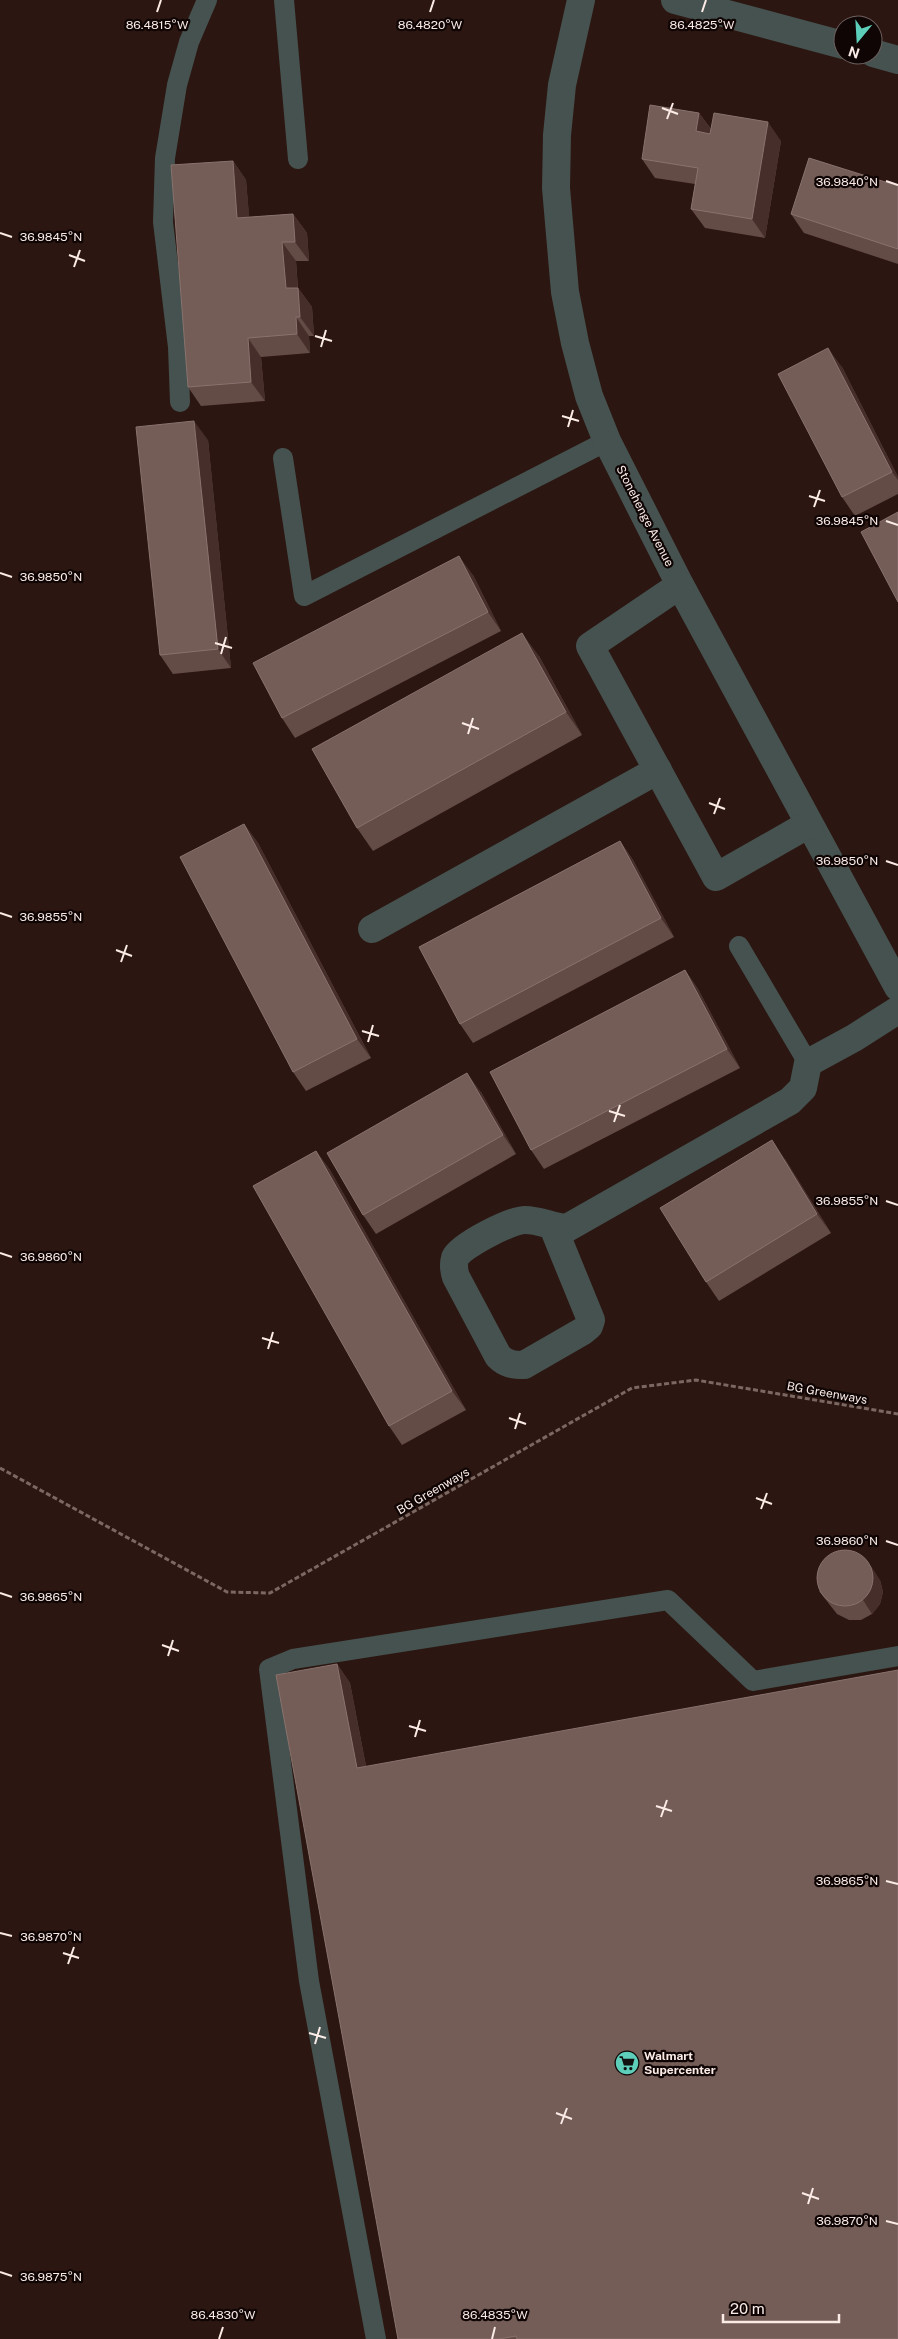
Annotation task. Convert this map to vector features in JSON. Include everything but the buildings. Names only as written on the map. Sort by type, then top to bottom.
[{"type":"street","name":"Stonehenge Avenue","points":[[581,0],[562,85],[557,136],[559,241],[565,292],[588,396],[606,441],[680,585],[898,988]]},
{"type":"street","points":[[675,0],[833,42]]},
{"type":"street","points":[[883,56],[898,60]]},
{"type":"street","points":[[680,585],[590,646],[716,876],[809,824]]},
{"type":"street","points":[[372,928],[658,770]]},
{"type":"street","points":[[553,1227],[591,1320],[589,1326],[583,1331],[524,1365],[514,1366],[504,1362],[498,1356],[456,1277],[454,1269],[455,1258],[463,1248],[515,1221],[540,1222],[553,1227],[567,1228],[790,1101],[803,1088],[808,1063],[854,1038],[898,1010]]},
{"type":"lane","points":[[180,402],[178,347],[163,222],[165,158],[176,85],[189,42],[208,0]]},
{"type":"lane","points":[[284,0],[298,158]]},
{"type":"lane","points":[[282,458],[304,596],[606,441]]},
{"type":"lane","points":[[739,946],[808,1063]]},
{"type":"lane","points":[[376,2339],[309,1981],[269,1669],[292,1659],[668,1600],[753,1681],[898,1656]]},
{"type":"path","name":"BG Greenways","points":[[0,1468],[227,1592],[270,1593],[632,1388],[696,1380],[898,1414]]},
{"type":"place","name":"Walmart Supercenter","points":[[627,2063]]}]
